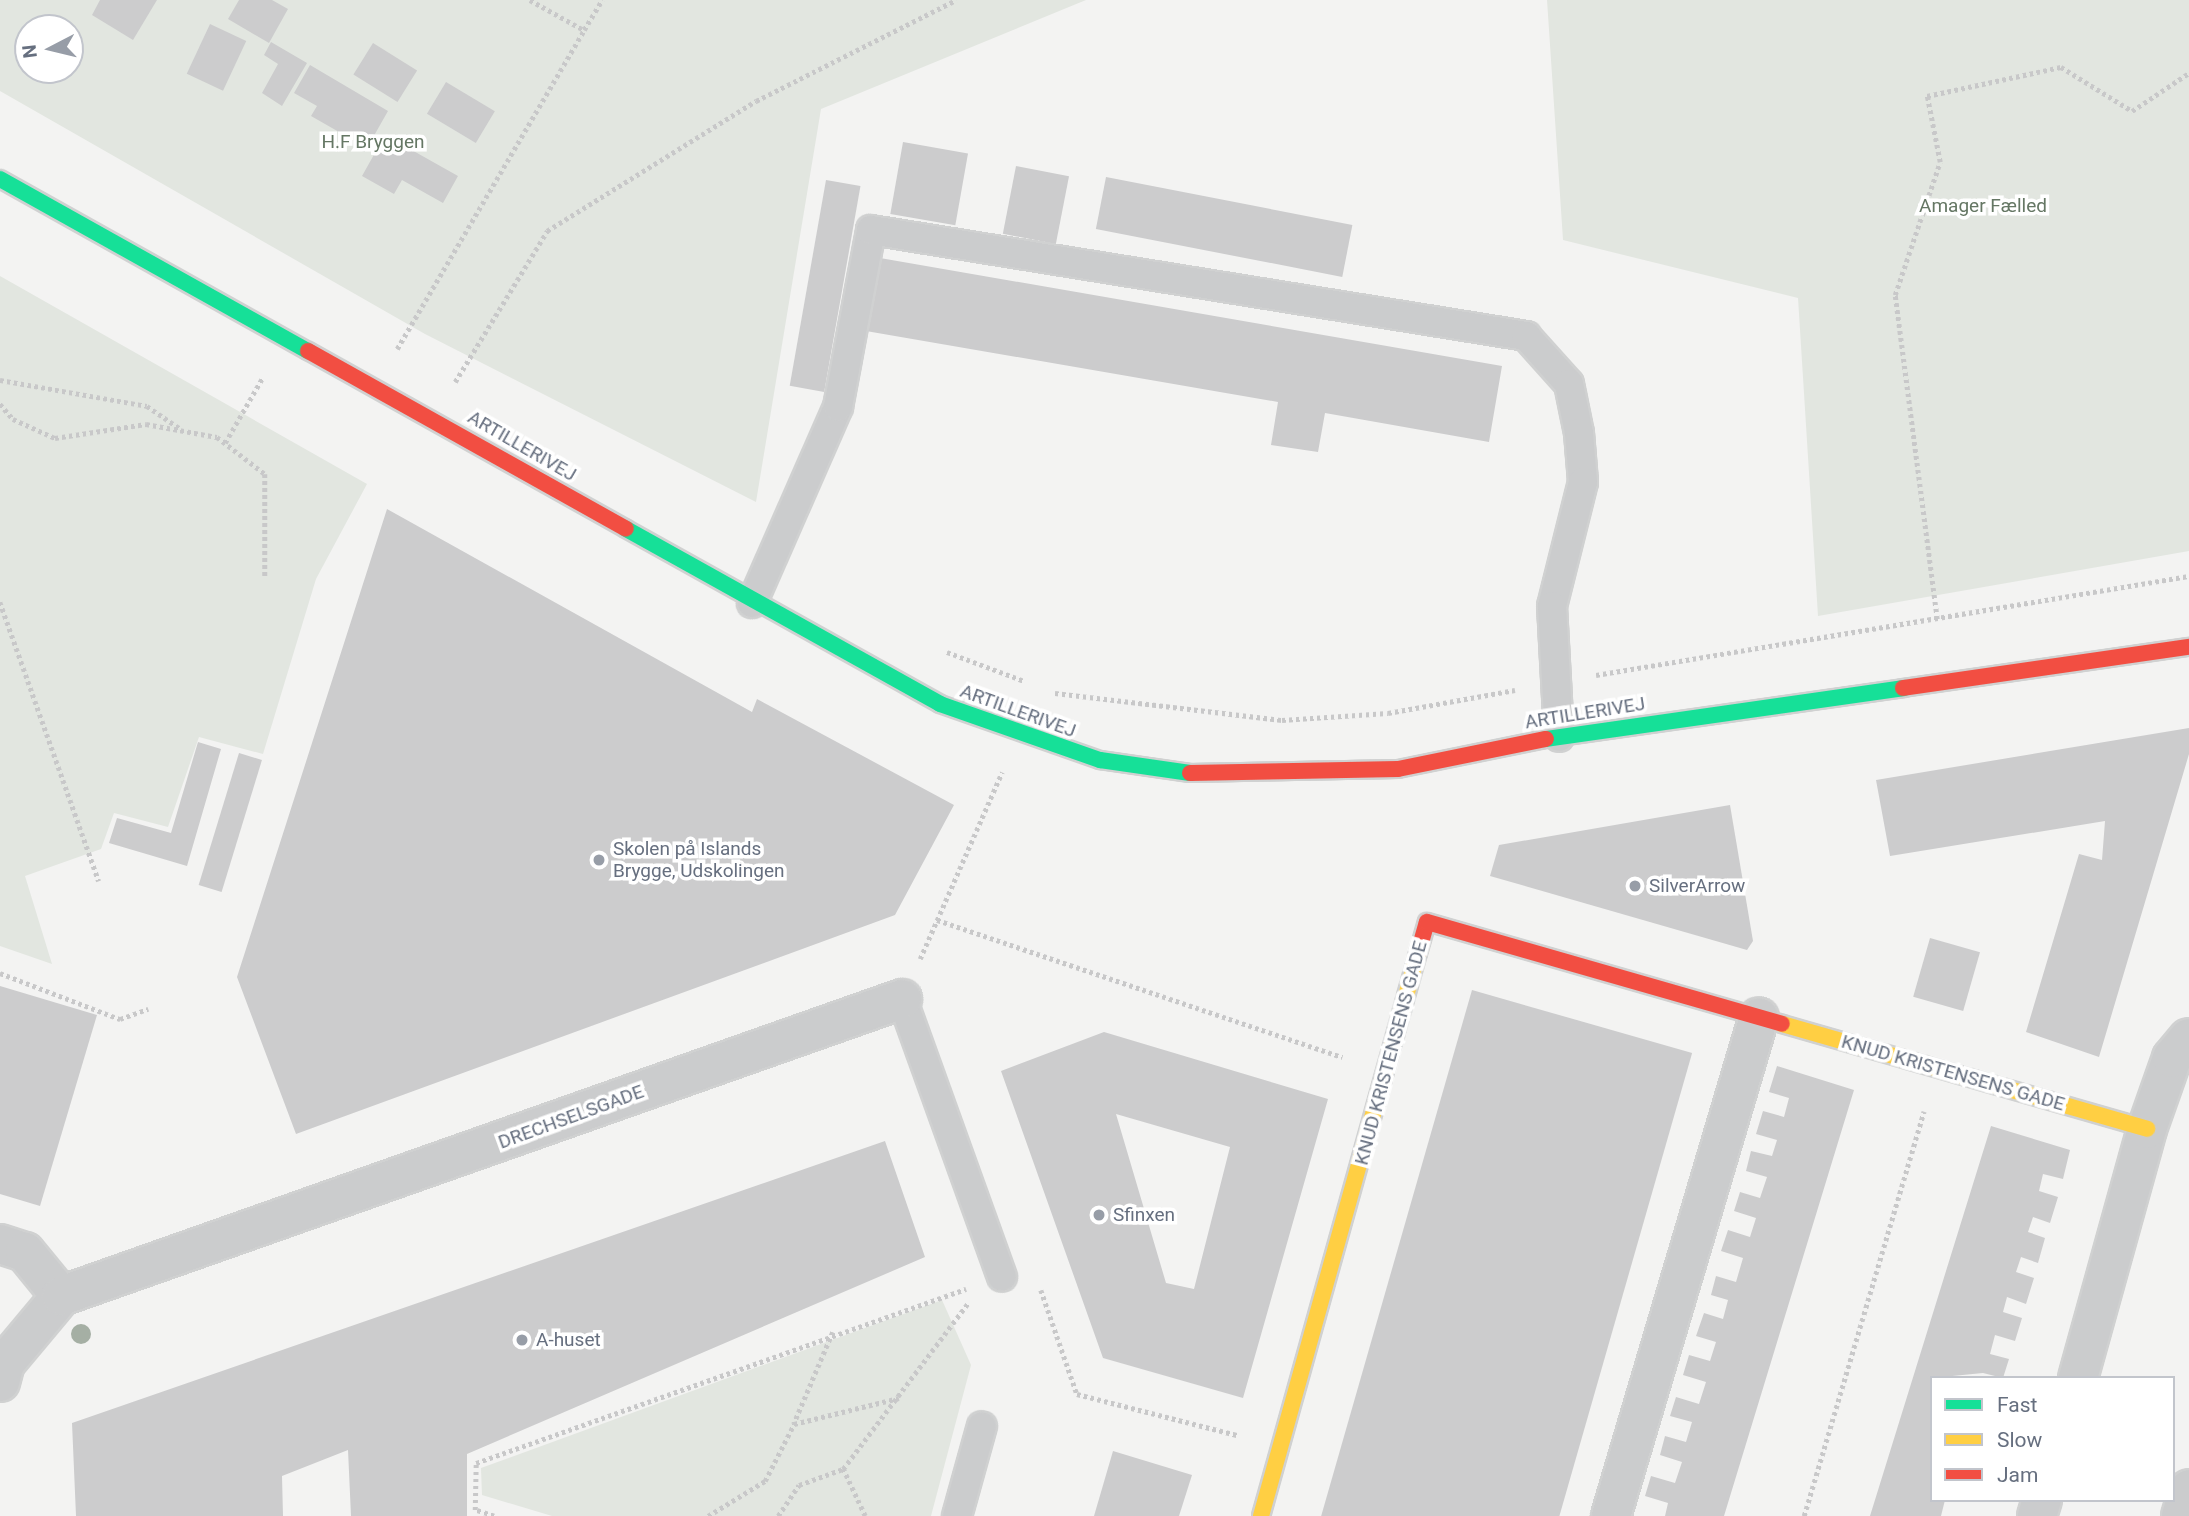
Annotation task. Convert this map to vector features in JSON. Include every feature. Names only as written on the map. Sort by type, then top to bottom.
[{"type":"street","name":"ARTILLERIVEJ","points":[[0,179],[373,388],[432,418],[752,603],[940,705],[1018,736],[1149,770],[1286,778],[1398,769],[1559,737],[2189,648]]},
{"type":"street","name":"KNUD KRISTENSENS GADE","points":[[1261,1516],[1427,922],[2147,1129]]},
{"type":"street","name":"DRECHSELSGADE","points":[[61,1296],[902,999]]},
{"type":"street","points":[[1611,1516],[1759,1017]]},
{"type":"street","points":[[2079,1376],[2147,1129],[2172,1058],[2189,1038]]},
{"type":"street","points":[[0,1244],[25,1252],[61,1296],[5,1363],[0,1382]]},
{"type":"street","points":[[2181,1516],[2189,1489]]},
{"type":"lane","points":[[752,603],[838,407],[871,230],[1526,336],[1569,384],[1579,433],[1583,482],[1552,606],[1559,737]]},
{"type":"lane","points":[[902,999],[992,1280]]},
{"type":"lane","points":[[957,1516],[982,1426]]},
{"type":"path","points":[[530,0],[584,30]]},
{"type":"path","points":[[373,388],[601,0]]},
{"type":"path","points":[[432,418],[547,231],[756,101],[956,0]]},
{"type":"path","points":[[1937,619],[1895,295],[1940,162],[1927,96],[2061,67],[2132,111],[2189,73]]},
{"type":"path","points":[[225,443],[286,339]]},
{"type":"path","points":[[0,380],[147,406],[183,431]]},
{"type":"path","points":[[0,404],[13,419],[55,438],[126,424],[183,431],[225,443],[265,474],[265,576]]},
{"type":"path","points":[[1042,688],[1282,720],[1388,713],[1556,682],[2189,576]]},
{"type":"path","points":[[0,602],[99,881]]},
{"type":"path","points":[[942,650],[1029,683]]},
{"type":"path","points":[[902,999],[1018,736]]},
{"type":"path","points":[[937,920],[1386,1072]]},
{"type":"path","points":[[0,974],[120,1020],[148,1009]]},
{"type":"path","points":[[1804,1516],[1937,1067]]},
{"type":"path","points":[[495,1516],[475,1510],[476,1463],[833,1331],[1033,1266],[1077,1394],[1281,1447]]},
{"type":"path","points":[[778,1516],[799,1485],[843,1469],[992,1280]]},
{"type":"path","points":[[708,1516],[715,1515],[765,1481],[794,1424],[833,1331]]},
{"type":"path","points":[[794,1424],[900,1398]]},
{"type":"path","points":[[843,1469],[865,1516]]},
{"type":"green space","name":"H.F Bryggen","points":[[0,0],[1086,0],[821,109],[756,502],[425,334],[0,91]]},
{"type":"green space","name":"Amager Fælled","points":[[1547,0],[2189,0],[2189,551],[1818,616],[1798,298],[1563,240]]},
{"type":"green space","points":[[0,276],[367,484],[316,579],[263,754],[199,737],[168,827],[114,813],[101,849],[25,876],[52,964],[0,946]]},
{"type":"green space","points":[[942,1300],[971,1365],[931,1516],[552,1516],[482,1495],[481,1468]]},
{"type":"building","points":[[100,0],[157,0],[133,40],[92,15]]},
{"type":"building","points":[[239,0],[272,0],[288,9],[269,43],[228,19]]},
{"type":"building","points":[[210,24],[246,41],[223,91],[187,74]]},
{"type":"building","points":[[271,42],[307,63],[282,106],[262,93],[278,64],[264,55]]},
{"type":"building","points":[[373,43],[417,71],[397,102],[353,74]]},
{"type":"building","points":[[310,65],[388,111],[367,148],[311,116],[317,106],[294,93]]},
{"type":"building","points":[[446,82],[495,111],[476,143],[427,114]]},
{"type":"building","points":[[385,135],[458,176],[443,203],[402,180],[394,194],[362,176]]},
{"type":"building","points":[[903,142],[968,153],[955,225],[890,214]]},
{"type":"building","points":[[1016,166],[1069,176],[1056,244],[1003,234]]},
{"type":"building","points":[[1106,177],[1352,225],[1342,277],[1096,229]]},
{"type":"building","points":[[826,180],[860,186],[824,392],[790,386]]},
{"type":"building","points":[[880,258],[1502,366],[1489,442],[1325,413],[1318,452],[1271,445],[1278,402],[866,331]]},
{"type":"building","name":"Skolen på Islands Brygge, Udskolingen","points":[[387,509],[752,712],[757,699],[954,805],[895,915],[296,1134],[237,977]]},
{"type":"building","points":[[2189,728],[2189,754],[2099,1057],[2026,1032],[2079,854],[2102,860],[2105,821],[1890,856],[1876,780]]},
{"type":"building","points":[[198,742],[221,749],[187,866],[109,843],[117,818],[171,833]]},
{"type":"building","points":[[239,753],[262,760],[222,892],[199,885]]},
{"type":"building","name":"SilverArrow","points":[[1730,805],[1753,941],[1747,950],[1490,876],[1499,845]]},
{"type":"building","points":[[1930,938],[1980,952],[1963,1011],[1913,997]]},
{"type":"building","points":[[0,986],[97,1015],[40,1206],[0,1194]]},
{"type":"building","points":[[1472,990],[1692,1053],[1559,1516],[1321,1516]]},
{"type":"building","name":"Sfinxen","points":[[1104,1032],[1328,1099],[1243,1398],[1103,1358],[1001,1071]],"holes":[[[1116,1114],[1230,1147],[1194,1289],[1166,1283]]]},
{"type":"building","points":[[1777,1066],[1854,1090],[1724,1516],[1665,1516],[1668,1503],[1645,1496],[1651,1476],[1675,1483],[1682,1462],[1660,1455],[1665,1436],[1686,1442],[1692,1422],[1670,1416],[1676,1397],[1699,1404],[1706,1382],[1683,1375],[1689,1355],[1710,1361],[1716,1342],[1696,1336],[1704,1313],[1723,1319],[1728,1300],[1711,1295],[1716,1276],[1736,1282],[1743,1258],[1721,1251],[1728,1230],[1750,1237],[1756,1218],[1734,1211],[1740,1192],[1760,1198],[1767,1177],[1746,1171],[1751,1151],[1772,1156],[1777,1140],[1756,1134],[1763,1111],[1784,1117],[1789,1098],[1769,1092]]},
{"type":"building","points":[[1991,1126],[2070,1150],[2063,1179],[2043,1174],[2039,1191],[2058,1197],[2050,1223],[2033,1217],[2028,1232],[2045,1238],[2038,1263],[2021,1257],[2016,1272],[2034,1278],[2026,1304],[2007,1297],[2003,1312],[2022,1318],[2015,1341],[1995,1335],[1990,1354],[2009,1359],[2004,1376],[1983,1373],[1930,1376],[1930,1502],[1944,1502],[1941,1516],[1870,1516]]},
{"type":"building","name":"A-huset","points":[[885,1141],[925,1257],[467,1454],[467,1516],[351,1516],[348,1450],[282,1476],[283,1516],[76,1516],[72,1423]]},
{"type":"building","points":[[1113,1451],[1192,1475],[1179,1516],[1094,1516]]},
{"type":"traffic: fast","points":[[0,179],[308,351]]},
{"type":"traffic: fast","points":[[626,529],[940,704],[1100,760],[1190,773]]},
{"type":"traffic: fast","points":[[1546,739],[1903,688]]},
{"type":"traffic: slow","points":[[1261,1516],[1418,953]]},
{"type":"traffic: slow","points":[[1782,1024],[2147,1129]]},
{"type":"traffic: jam","points":[[308,351],[626,529]]},
{"type":"traffic: jam","points":[[1903,688],[2189,647]]},
{"type":"traffic: jam","points":[[1190,773],[1398,769],[1546,739]]},
{"type":"traffic: jam","points":[[1418,953],[1427,922],[1782,1024]]},
{"type":"place","name":"Skolen på Islands Brygge, Udskolingen","points":[[599,860]]},
{"type":"place","name":"SilverArrow","points":[[1635,886]]},
{"type":"place","name":"Sfinxen","points":[[1099,1215]]},
{"type":"place","name":"A-huset","points":[[522,1340]]}]
